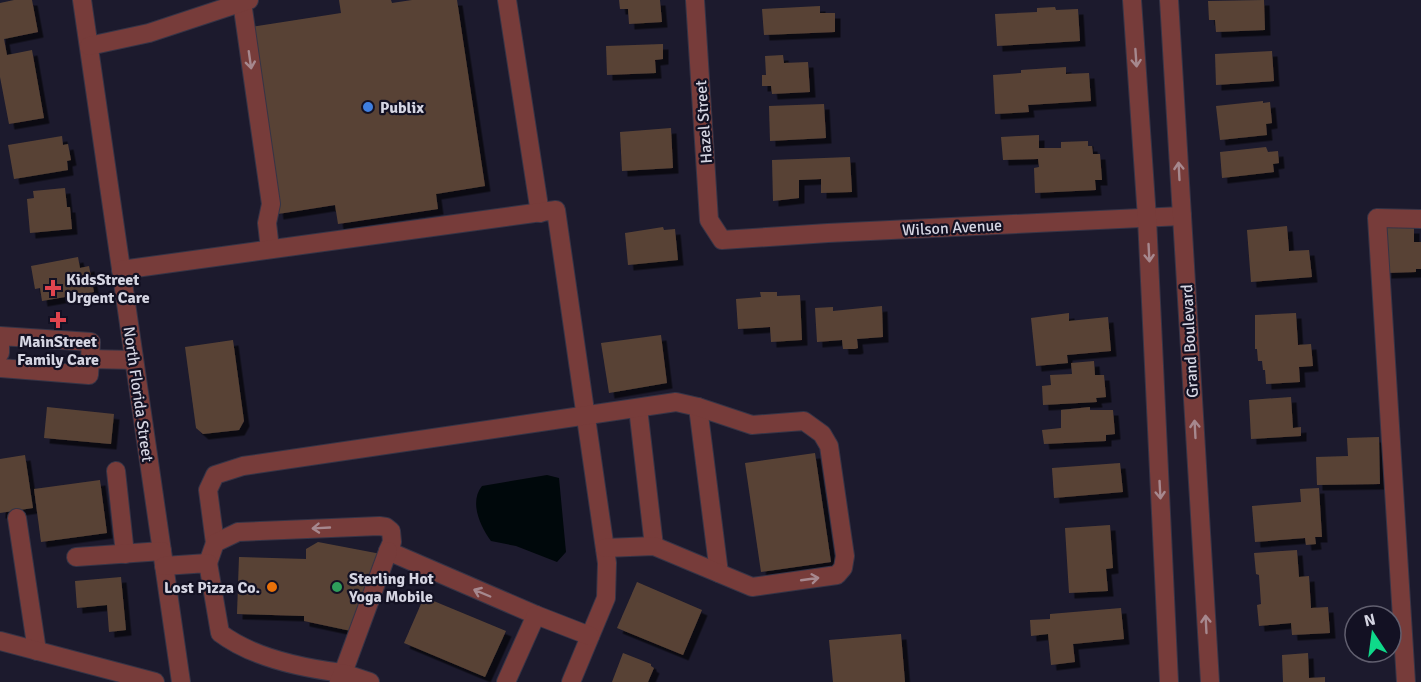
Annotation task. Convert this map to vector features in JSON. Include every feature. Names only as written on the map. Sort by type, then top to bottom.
[{"type":"street","name":"North Florida Street","points":[[82,0],[181,682]]},
{"type":"street","points":[[507,0],[540,213]]},
{"type":"street","name":"Hazel Street","points":[[695,0],[709,220],[722,240]]},
{"type":"street","points":[[1132,0],[1147,218],[1169,682]]},
{"type":"street","name":"Grand Boulevard","points":[[1169,0],[1210,682]]},
{"type":"street","points":[[88,46],[149,33],[245,1],[271,204],[267,223],[270,249]]},
{"type":"street","points":[[121,270],[556,210],[607,563],[606,598],[571,682]]},
{"type":"street","name":"Wilson Avenue","points":[[722,240],[1182,216]]},
{"type":"street","points":[[1406,682],[1377,218],[1421,219]]},
{"type":"street","points":[[0,353],[0,336],[91,342],[89,375],[0,368]]},
{"type":"street","points":[[90,360],[134,360]]},
{"type":"street","points":[[370,682],[304,668],[235,645],[220,633],[208,563],[215,543],[208,490],[215,475],[243,466],[676,402],[752,425],[804,421],[822,434],[829,446],[845,556],[843,568],[837,575],[752,587],[654,546],[605,548]]},
{"type":"street","points":[[698,407],[719,573]]},
{"type":"street","points":[[638,408],[654,546]]},
{"type":"street","points":[[116,471],[125,554]]},
{"type":"street","points":[[17,518],[37,651]]},
{"type":"street","points":[[215,543],[238,532],[378,526],[386,527],[391,531],[392,542],[341,677]]},
{"type":"street","points":[[388,551],[536,615],[591,636]]},
{"type":"street","points":[[76,557],[125,554],[208,563]]},
{"type":"street","points":[[506,682],[536,615]]},
{"type":"street","points":[[0,641],[155,682]]},
{"type":"shaded area","points":[[547,475],[559,478],[566,552],[557,562],[516,546],[491,541],[480,521],[476,506],[478,492],[482,486]]},
{"type":"building","points":[[32,0],[38,32],[4,39],[7,55],[32,50],[44,118],[9,124],[0,77],[0,3]]},
{"type":"building","name":"Publix","points":[[339,0],[391,0],[392,3],[412,0],[457,0],[485,186],[436,194],[438,209],[338,224],[335,205],[278,214],[251,27],[341,13]]},
{"type":"building","points":[[619,0],[660,0],[662,22],[629,24],[628,9],[620,9]]},
{"type":"building","points":[[1264,0],[1265,30],[1216,32],[1215,20],[1209,20],[1208,1]]},
{"type":"building","points":[[820,6],[820,13],[835,13],[835,32],[764,35],[762,9]]},
{"type":"building","points":[[1055,7],[1056,10],[1078,9],[1080,41],[997,46],[995,14],[1037,12],[1037,8]]},
{"type":"building","points":[[663,44],[663,59],[655,60],[656,73],[607,75],[606,46]]},
{"type":"building","points":[[1272,51],[1274,81],[1216,85],[1215,54]]},
{"type":"building","points":[[783,55],[784,63],[808,62],[810,92],[772,94],[771,86],[762,86],[762,75],[766,75],[765,56]]},
{"type":"building","points":[[1066,67],[1066,74],[1089,73],[1091,101],[1028,105],[1029,112],[995,114],[993,75],[1021,73],[1021,70]]},
{"type":"building","points":[[1263,101],[1263,103],[1270,102],[1272,123],[1266,124],[1267,135],[1220,140],[1216,106]]},
{"type":"building","points":[[824,104],[826,138],[770,141],[769,106]]},
{"type":"building","points":[[671,128],[673,168],[622,171],[620,132]]},
{"type":"building","points":[[1039,135],[1039,148],[1061,148],[1061,142],[1088,141],[1088,146],[1092,146],[1093,154],[1100,154],[1102,180],[1095,180],[1096,190],[1035,193],[1034,168],[1039,167],[1038,159],[1003,160],[1001,137]]},
{"type":"building","points":[[62,136],[63,145],[68,144],[71,160],[67,161],[68,170],[14,179],[8,145]]},
{"type":"building","points":[[1266,147],[1268,152],[1278,151],[1279,163],[1273,164],[1274,172],[1222,178],[1220,152]]},
{"type":"building","points":[[850,157],[852,192],[821,193],[821,179],[799,180],[799,198],[773,201],[772,160]]},
{"type":"building","points":[[65,188],[72,229],[30,233],[27,199],[34,198],[33,191]]},
{"type":"building","points":[[1287,226],[1289,251],[1309,250],[1312,277],[1251,282],[1247,230]]},
{"type":"building","points":[[663,227],[664,230],[675,229],[678,260],[628,265],[625,233]]},
{"type":"building","points":[[1385,228],[1414,228],[1414,242],[1421,242],[1421,269],[1416,269],[1416,272],[1386,273]]},
{"type":"building","points":[[78,257],[80,268],[89,266],[94,292],[42,301],[40,288],[35,289],[31,266]]},
{"type":"building","points":[[760,292],[777,292],[777,296],[800,295],[802,340],[771,342],[770,327],[738,329],[736,299],[761,297]]},
{"type":"building","points":[[882,306],[883,337],[857,339],[858,348],[855,349],[843,349],[842,340],[817,342],[815,308],[833,307],[833,311]]},
{"type":"building","points":[[1069,313],[1069,321],[1108,317],[1111,351],[1067,355],[1068,363],[1036,366],[1031,318]]},
{"type":"building","points":[[1296,313],[1298,345],[1311,344],[1313,366],[1299,367],[1300,382],[1266,384],[1265,370],[1263,370],[1262,361],[1258,361],[1257,349],[1255,349],[1255,315]]},
{"type":"building","points":[[661,335],[667,383],[609,393],[601,343]]},
{"type":"building","points":[[233,340],[244,421],[239,430],[203,434],[196,428],[185,347]]},
{"type":"building","points":[[1094,361],[1095,375],[1104,375],[1106,397],[1096,398],[1097,402],[1043,405],[1042,386],[1051,385],[1050,375],[1072,374],[1071,363]]},
{"type":"building","points":[[1291,397],[1293,428],[1301,427],[1301,436],[1251,439],[1249,400]]},
{"type":"building","points":[[47,407],[114,414],[111,444],[44,438]]},
{"type":"building","points":[[1090,407],[1090,410],[1113,410],[1115,434],[1106,435],[1106,441],[1044,444],[1042,430],[1061,428],[1061,410]]},
{"type":"building","points":[[1379,437],[1380,484],[1317,485],[1316,457],[1348,456],[1347,438]]},
{"type":"building","points":[[815,453],[831,562],[761,572],[745,463]]},
{"type":"building","points":[[25,455],[33,508],[0,513],[0,459]]},
{"type":"building","points":[[1120,463],[1123,492],[1054,498],[1052,468]]},
{"type":"building","points":[[100,480],[107,533],[41,542],[34,489]]},
{"type":"building","points":[[1319,488],[1322,537],[1315,537],[1316,544],[1306,545],[1305,538],[1255,542],[1252,506],[1301,502],[1300,489]]},
{"type":"building","points":[[1110,525],[1113,568],[1106,569],[1108,591],[1069,593],[1065,528]]},
{"type":"building","points":[[318,542],[381,554],[351,631],[304,621],[304,616],[237,614],[239,557],[306,559],[306,549]]},
{"type":"building","points":[[1297,550],[1299,577],[1309,576],[1311,608],[1328,607],[1330,633],[1292,635],[1291,623],[1259,626],[1257,605],[1261,604],[1259,575],[1256,574],[1254,553]]},
{"type":"building","points":[[121,577],[126,630],[109,632],[107,605],[77,608],[75,581]]},
{"type":"building","points":[[637,582],[702,610],[683,655],[617,628]]},
{"type":"building","points":[[424,597],[506,631],[485,677],[404,643]]},
{"type":"building","points":[[1121,608],[1124,639],[1073,644],[1075,662],[1051,665],[1048,634],[1031,636],[1030,620],[1050,619],[1050,614]]},
{"type":"building","points":[[901,634],[905,682],[833,682],[829,640]]},
{"type":"building","points":[[623,653],[651,664],[654,668],[648,682],[612,682]]},
{"type":"building","points":[[1308,653],[1309,678],[1325,677],[1325,682],[1283,682],[1282,655]]},
{"type":"place","name":"Publix","points":[[368,107]]},
{"type":"place","name":"KidsStreet Urgent Care","points":[[53,288]]},
{"type":"place","name":"MainStreet Family Care","points":[[58,320]]},
{"type":"place","name":"Lost Pizza Co.","points":[[272,587]]},
{"type":"place","name":"Sterling Hot Yoga Mobile","points":[[337,587]]}]
